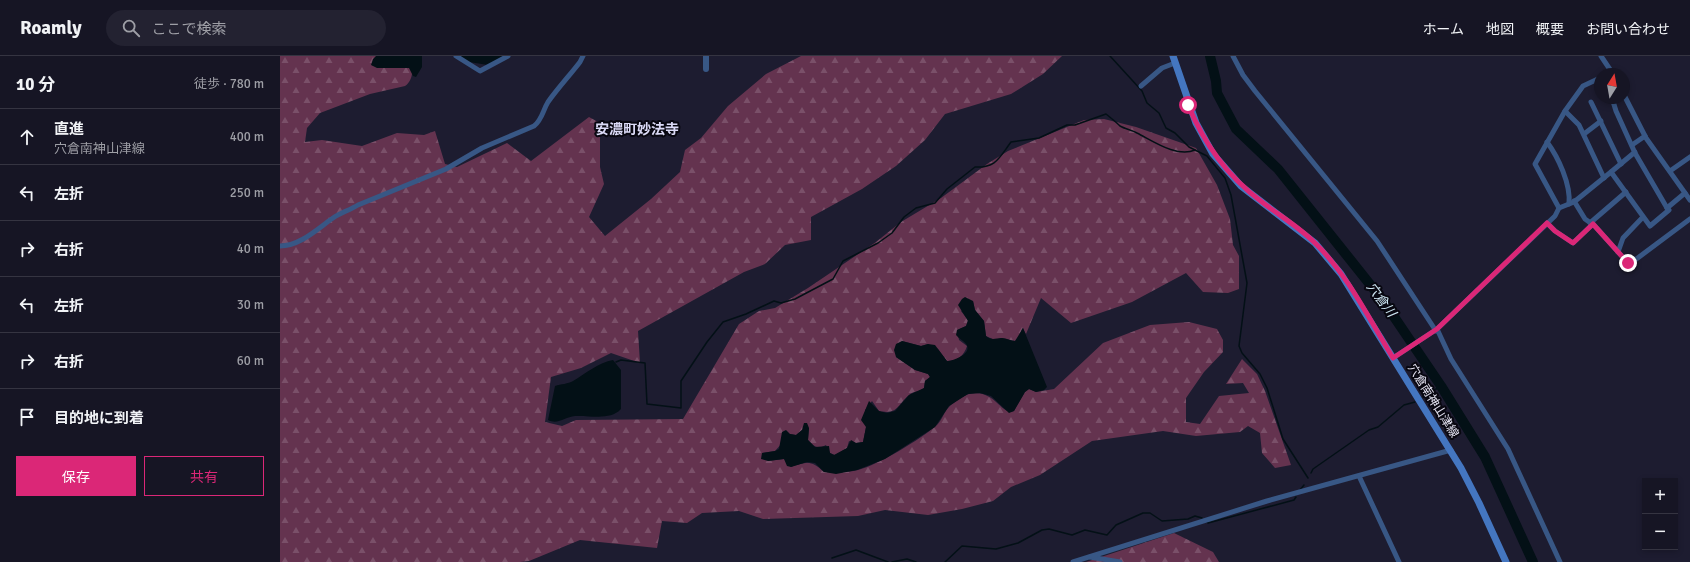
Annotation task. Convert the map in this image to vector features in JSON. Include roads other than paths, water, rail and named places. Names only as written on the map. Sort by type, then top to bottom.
[{"type":"main road","name":"穴倉南神山津線","points":[[1174,60],[1196,123],[1220,164],[1241,186],[1307,236],[1341,274],[1395,357],[1451,450],[1479,503],[1506,562]]},
{"type":"street","points":[[456,56],[480,71],[508,56]]},
{"type":"street","points":[[280,246],[288,245],[314,232],[334,217],[345,213],[358,205],[446,169],[482,148],[534,126],[540,121],[543,109],[583,56]]},
{"type":"street","points":[[706,56],[706,69]]},
{"type":"street","points":[[1233,56],[1240,71],[1255,91],[1377,241],[1436,331],[1451,359],[1508,449],[1560,562]]},
{"type":"street","points":[[1601,56],[1608,68]]},
{"type":"street","points":[[1141,86],[1174,60]]},
{"type":"street","points":[[1395,357],[1436,331],[1557,213],[1558,208],[1535,164],[1565,111],[1583,86],[1594,81]]},
{"type":"street","points":[[1591,102],[1621,164]]},
{"type":"street","points":[[1612,172],[1650,226],[1669,210],[1635,152],[1614,104]]},
{"type":"street","points":[[1629,104],[1645,136],[1690,200]]},
{"type":"street","points":[[1565,111],[1576,121],[1584,134],[1604,178]]},
{"type":"street","points":[[1584,134],[1601,121]]},
{"type":"street","points":[[1632,145],[1645,136]]},
{"type":"street","points":[[1547,142],[1566,181],[1572,202],[1585,219],[1628,263],[1631,263],[1690,219]]},
{"type":"street","points":[[1558,208],[1572,202],[1612,172],[1635,152]]},
{"type":"street","points":[[1670,172],[1690,157]]},
{"type":"street","points":[[1547,223],[1555,231],[1573,243],[1591,224],[1626,192]]},
{"type":"street","points":[[1667,208],[1685,193]]},
{"type":"street","points":[[1618,252],[1623,238],[1643,217]]},
{"type":"street","points":[[1073,562],[1266,501],[1451,450]]},
{"type":"street","points":[[1359,476],[1399,562]]},
{"type":"street","points":[[1087,557],[1120,562]]},
{"type":"waterway","points":[[1110,56],[1142,91],[1147,103],[1159,113],[1166,128],[1175,133],[1189,147],[1207,156],[1225,178],[1231,195],[1247,283],[1239,346],[1242,353],[1260,374],[1267,388],[1283,439],[1308,478]]},
{"type":"waterway","name":"穴倉川","points":[[1210,56],[1216,81],[1217,93],[1236,129],[1278,169],[1384,302],[1441,386],[1485,457],[1533,562]]},
{"type":"waterway","points":[[616,362],[621,360],[645,363],[647,404],[681,408],[681,381],[707,342],[723,322],[746,314],[774,301],[781,303],[795,299],[833,279],[843,261],[878,243],[892,233],[904,217],[916,208],[935,203],[947,189],[975,167],[988,166],[992,164],[1000,157],[1011,142],[1039,138],[1067,125],[1075,125],[1106,114],[1120,126],[1165,148],[1181,152],[1195,150]]},
{"type":"waterway","points":[[1423,397],[1441,386]]},
{"type":"waterway","points":[[1311,473],[1313,469],[1369,430],[1378,427],[1404,405],[1415,402]]},
{"type":"waterway","points":[[1300,490],[1304,485]]},
{"type":"waterway","points":[[1206,521],[1208,523],[1294,500],[1296,497]]},
{"type":"waterway","points":[[945,562],[962,546],[996,549],[1018,543],[1042,530],[1049,529],[1072,535],[1085,530],[1107,535],[1116,525],[1143,513],[1150,513],[1162,521],[1188,519],[1195,516],[1202,518]]},
{"type":"waterway","points":[[832,558],[856,550],[888,562]]},
{"type":"waterway","points":[[892,562],[907,559],[916,562]]},
{"type":"district","name":"安濃町妙法寺","points":[[637,129]]}]
